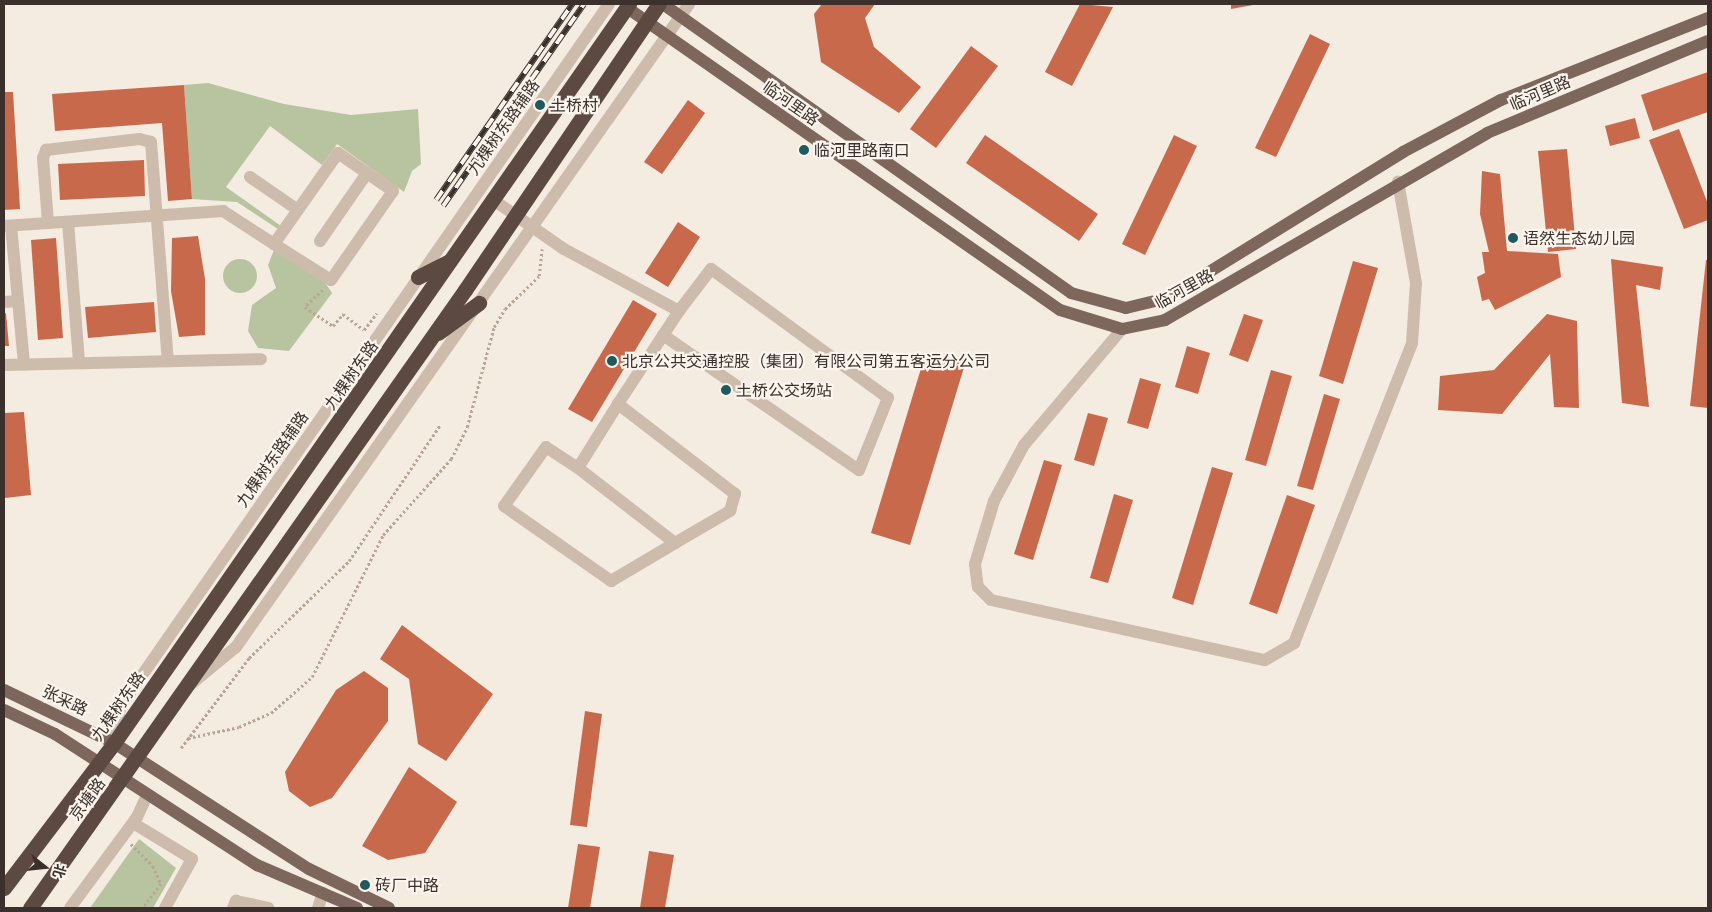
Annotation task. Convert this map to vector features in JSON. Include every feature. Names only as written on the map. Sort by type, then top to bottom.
[{"type":"highway","points":[[137,758],[432,336],[659,4]]},
{"type":"highway","name":"九棵树东路","points":[[98,764],[628,5]]},
{"type":"highway","points":[[418,277],[450,260]]},
{"type":"highway","points":[[432,336],[479,303]]},
{"type":"highway","name":"京塘路","points":[[30,908],[137,758]]},
{"type":"highway","name":"京塘路","points":[[4,888],[98,764]]},
{"type":"main road","name":"临河里路","points":[[663,4],[1071,293],[1126,308],[1167,298],[1403,152],[1501,100],[1708,18]]},
{"type":"main road","name":"临河里路","points":[[628,5],[646,21],[1060,310],[1122,329],[1165,320],[1398,182],[1487,133],[1708,41]]},
{"type":"main road","name":"张采路","points":[[4,690],[114,743],[137,758]]},
{"type":"main road","points":[[4,710],[55,734],[122,780],[257,865],[357,908]]},
{"type":"main road","points":[[137,758],[309,868],[390,908]]},
{"type":"street","name":"九棵树东路辅路","points":[[114,743],[120,707],[609,4]]},
{"type":"street","points":[[183,691],[236,647],[688,4]]},
{"type":"street","points":[[48,223],[42,158],[46,150],[139,139],[152,145],[168,361]]},
{"type":"street","points":[[24,364],[8,226],[224,211],[274,244],[331,280],[392,191],[338,153],[274,244]]},
{"type":"street","points":[[320,241],[367,173]]},
{"type":"street","points":[[250,177],[298,210]]},
{"type":"street","points":[[1122,329],[1024,445],[994,501],[975,564],[978,587],[992,600],[1265,660],[1294,643],[1412,343],[1416,283],[1398,182]]},
{"type":"street","points":[[492,199],[544,237],[679,311]]},
{"type":"street","points":[[68,222],[79,363]]},
{"type":"street","points":[[578,468],[618,404],[663,335],[679,311],[711,269],[888,398],[859,470],[663,335]]},
{"type":"street","points":[[4,302],[18,301]]},
{"type":"street","points":[[4,365],[261,359]]},
{"type":"street","points":[[618,404],[734,494],[730,511],[675,543],[610,580],[504,506],[546,447],[578,468],[675,543]]},
{"type":"street","points":[[70,908],[133,823],[147,796]]},
{"type":"street","points":[[133,823],[192,859],[170,907]]},
{"type":"street","points":[[318,908],[323,893]]},
{"type":"street","points":[[233,908],[236,901],[268,908]]},
{"type":"path","points":[[188,738],[239,727],[271,713],[312,677],[383,536],[451,459],[467,427],[494,327],[505,309],[539,276],[544,237]]},
{"type":"path","points":[[331,280],[305,307],[333,326],[343,314],[364,330],[379,310]]},
{"type":"path","points":[[181,748],[249,658],[349,561],[440,425]]},
{"type":"path","points":[[131,844],[153,866],[161,884],[144,908]]},
{"type":"green space","points":[[208,83],[284,104],[351,115],[418,109],[421,164],[412,171],[404,192],[337,144],[322,165],[270,126],[226,187],[281,226],[278,229],[237,202],[192,199],[184,85]]},
{"type":"green space","points":[[274,250],[324,281],[332,293],[289,351],[258,348],[248,331],[252,305],[276,288],[268,265]]},
{"type":"green space","points":[[240,259],[252,264],[257,276],[252,288],[240,293],[228,288],[223,276],[228,264]]},
{"type":"green space","points":[[139,839],[176,868],[153,908],[90,908]]},
{"type":"building","points":[[822,4],[875,4],[865,18],[874,47],[921,87],[899,113],[821,62],[814,14]]},
{"type":"building","points":[[1080,4],[1113,7],[1072,86],[1045,72]]},
{"type":"building","points":[[1231,4],[1253,4],[1253,5],[1231,9]]},
{"type":"building","points":[[1310,34],[1330,44],[1276,157],[1255,148]]},
{"type":"building","points":[[971,46],[998,66],[936,148],[910,129]]},
{"type":"building","points":[[1708,72],[1708,112],[1653,131],[1641,95]]},
{"type":"building","points":[[184,85],[192,199],[168,201],[162,123],[55,131],[52,94]]},
{"type":"building","points":[[4,92],[13,92],[20,209],[4,210]]},
{"type":"building","points":[[688,100],[705,113],[662,174],[644,162]]},
{"type":"building","points":[[1635,118],[1640,138],[1610,146],[1605,126]]},
{"type":"building","points":[[1679,129],[1708,204],[1708,220],[1684,229],[1649,140]]},
{"type":"building","points":[[985,135],[1098,214],[1079,241],[966,163]]},
{"type":"building","points":[[1174,135],[1197,146],[1145,255],[1122,244]]},
{"type":"building","points":[[1567,149],[1576,249],[1548,252],[1538,151]]},
{"type":"building","points":[[144,160],[145,196],[60,200],[58,164]]},
{"type":"building","points":[[1482,171],[1500,174],[1507,251],[1558,254],[1561,277],[1495,310],[1489,299],[1482,301],[1477,277],[1485,273],[1482,252],[1489,252],[1480,214]]},
{"type":"building","points":[[678,222],[700,237],[668,287],[645,273]]},
{"type":"building","points":[[198,236],[205,279],[205,335],[179,337],[171,291],[172,238]]},
{"type":"building","points":[[56,238],[63,338],[38,340],[31,240]]},
{"type":"building","points":[[1611,259],[1663,267],[1660,290],[1636,285],[1649,407],[1622,403]]},
{"type":"building","points":[[1706,260],[1708,260],[1708,408],[1690,406]]},
{"type":"building","points":[[1353,261],[1378,268],[1343,384],[1319,376]]},
{"type":"building","name":"北京公共交通控股（集团）有限公司第五客运分公司","points":[[633,300],[657,314],[592,422],[568,409]]},
{"type":"building","points":[[154,302],[156,332],[88,338],[85,307]]},
{"type":"building","points":[[6,313],[9,346],[4,346],[4,314]]},
{"type":"building","points":[[1244,314],[1263,320],[1248,362],[1229,355]]},
{"type":"building","points":[[1547,314],[1577,321],[1579,408],[1554,407],[1550,354],[1502,414],[1438,410],[1440,376],[1494,370]]},
{"type":"building","points":[[1187,346],[1210,353],[1198,394],[1175,387]]},
{"type":"building","points":[[926,352],[965,364],[910,545],[871,533]]},
{"type":"building","points":[[1271,370],[1292,376],[1266,466],[1245,460]]},
{"type":"building","points":[[1140,378],[1161,384],[1148,429],[1127,423]]},
{"type":"building","points":[[1324,394],[1340,399],[1313,490],[1297,486]]},
{"type":"building","points":[[24,412],[31,495],[5,498],[4,413]]},
{"type":"building","points":[[1088,413],[1108,418],[1094,466],[1074,460]]},
{"type":"building","points":[[1044,460],[1062,465],[1033,560],[1014,554]]},
{"type":"building","points":[[1212,467],[1233,473],[1193,605],[1172,598]]},
{"type":"building","points":[[1114,494],[1133,500],[1108,583],[1090,578]]},
{"type":"building","points":[[1287,495],[1315,505],[1277,614],[1249,604]]},
{"type":"building","points":[[402,625],[493,694],[446,761],[418,744],[409,679],[380,659]]},
{"type":"building","points":[[364,671],[388,688],[388,721],[332,798],[310,807],[289,791],[285,772],[336,690]]},
{"type":"building","points":[[585,711],[602,714],[587,827],[570,825]]},
{"type":"building","points":[[409,767],[457,802],[425,853],[388,860],[362,846]]},
{"type":"building","points":[[578,844],[600,847],[590,908],[568,908]]},
{"type":"building","points":[[649,851],[674,855],[665,908],[640,908]]},
{"type":"railway","points":[[436,200],[572,4]]},
{"type":"railway","points":[[443,206],[584,4]]},
{"type":"place","name":"土桥村","points":[[540,105]]},
{"type":"place","name":"临河里路南口","points":[[804,150]]},
{"type":"place","name":"语然生态幼儿园","points":[[1513,238]]},
{"type":"place","name":"北京公共交通控股（集团）有限公司第五客运分公司","points":[[612,361]]},
{"type":"place","name":"土桥公交场站","points":[[726,390]]},
{"type":"place","name":"砖厂中路","points":[[365,885]]}]
